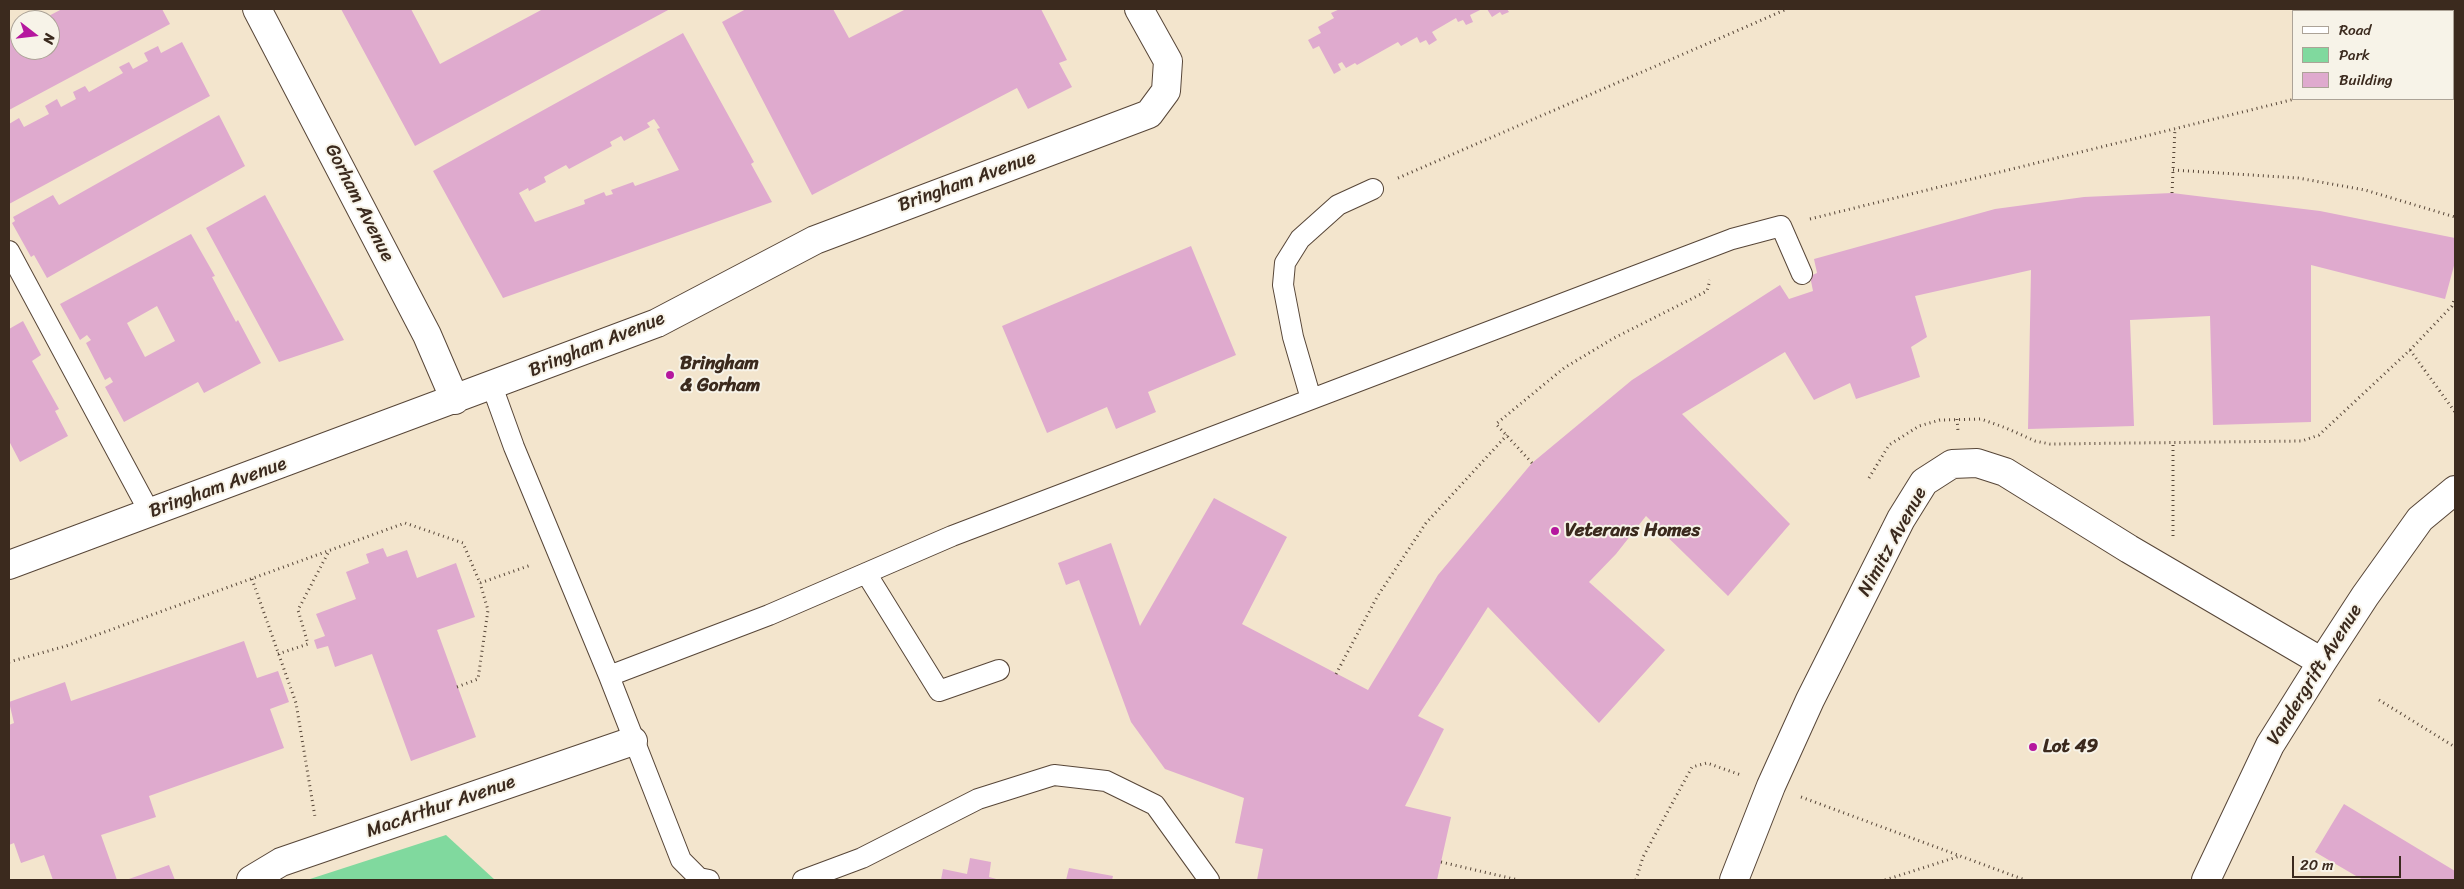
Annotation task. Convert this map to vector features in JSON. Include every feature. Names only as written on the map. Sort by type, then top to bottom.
[{"type":"street","name":"Gorham Avenue","points":[[257,9],[427,335],[455,400]]},
{"type":"street","name":"Bringham Avenue","points":[[9,565],[657,323],[815,240],[1149,114],[1166,91],[1168,61],[1139,9]]},
{"type":"street","name":"Nimitz Avenue","points":[[1734,880],[1771,786],[1810,700],[1901,519],[1924,482],[1952,464],[1976,463],[2006,472],[2129,549],[2322,662]]},
{"type":"street","name":"Vandergrift Avenue","points":[[2206,880],[2270,745],[2322,662],[2365,596],[2420,520],[2455,490]]},
{"type":"street","name":"MacArthur Avenue","points":[[251,880],[281,862],[633,741]]},
{"type":"lane","points":[[1311,399],[1293,337],[1284,294],[1285,263],[1300,239],[1338,205],[1373,189]]},
{"type":"lane","points":[[609,676],[769,615],[952,536],[1732,239],[1781,226],[1802,274]]},
{"type":"lane","points":[[9,251],[150,513]]},
{"type":"lane","points":[[492,386],[514,447],[609,676],[681,860],[702,880]]},
{"type":"lane","points":[[866,573],[939,691],[999,670]]},
{"type":"lane","points":[[802,880],[862,858],[978,799],[1054,775],[1106,781],[1155,805],[1209,880]]},
{"type":"path","points":[[1373,189],[1787,9]]},
{"type":"path","points":[[1781,226],[2292,100]]},
{"type":"path","points":[[2172,193],[2175,128]]},
{"type":"path","points":[[2173,170],[2298,178],[2364,190],[2455,217]]},
{"type":"path","points":[[1532,463],[1496,424],[1564,368],[1614,338],[1707,291],[1712,273]]},
{"type":"path","points":[[1869,478],[1889,445],[1919,426],[1940,420],[1981,419],[2035,441],[2050,444],[2302,441],[2319,435],[2410,350],[2452,306],[2455,298]]},
{"type":"path","points":[[2410,350],[2455,412]]},
{"type":"path","points":[[1336,674],[1377,597],[1426,523],[1507,435]]},
{"type":"path","points":[[2173,442],[2173,544]]},
{"type":"path","points":[[9,662],[66,646],[405,523],[463,544],[480,584],[488,610],[478,679],[457,687]]},
{"type":"path","points":[[278,654],[308,644],[298,610],[330,550]]},
{"type":"path","points":[[480,584],[499,576]]},
{"type":"path","points":[[252,579],[296,702],[316,825]]},
{"type":"path","points":[[2379,700],[2455,747]]},
{"type":"path","points":[[1636,880],[1642,857],[1692,767],[1707,763],[1746,777]]},
{"type":"path","points":[[1799,796],[2025,880]]},
{"type":"path","points":[[1885,880],[1961,856]]},
{"type":"path","points":[[1441,862],[1518,880]]},
{"type":"green space","points":[[446,835],[495,880],[309,880],[310,879]]},
{"type":"building","points":[[162,9],[170,24],[9,110],[9,37],[10,60],[60,60],[60,10]]},
{"type":"building","points":[[341,9],[411,9],[440,64],[543,9],[670,9],[415,146]]},
{"type":"building","points":[[746,9],[833,9],[849,38],[906,9],[1041,9],[1067,60],[1059,63],[1072,87],[1028,109],[1017,88],[812,195],[722,22]]},
{"type":"building","points":[[1340,9],[1482,9],[1470,15],[1473,22],[1466,25],[1463,20],[1458,22],[1456,18],[1432,32],[1437,40],[1429,45],[1426,40],[1420,43],[1417,37],[1401,46],[1398,42],[1357,65],[1355,63],[1346,68],[1342,62],[1338,64],[1341,70],[1334,74],[1319,46],[1313,49],[1308,40],[1321,33],[1318,27],[1334,18],[1331,13]]},
{"type":"building","points":[[1487,9],[1507,9],[1509,12],[1502,15],[1500,12],[1492,17]]},
{"type":"building","points":[[683,33],[754,162],[751,164],[772,202],[503,298],[433,171]],"holes":[[[654,119],[660,128],[657,129],[679,170],[635,186],[633,182],[611,190],[613,194],[606,196],[604,192],[584,200],[585,204],[535,222],[519,193],[528,188],[529,191],[546,182],[544,177],[566,165],[569,169],[612,146],[610,142],[621,136],[624,141],[650,127],[647,123]]]},
{"type":"building","points":[[182,42],[210,96],[9,204],[9,124],[19,118],[24,127],[49,114],[45,106],[57,99],[61,107],[76,99],[73,92],[85,86],[89,92],[123,73],[119,67],[129,62],[133,69],[148,61],[144,53],[158,46],[161,53]]},
{"type":"building","points":[[219,115],[245,166],[47,278],[34,255],[31,257],[12,223],[15,221],[13,217],[53,195],[59,205]]},
{"type":"building","name":"Veterans Homes","points":[[2172,193],[2320,211],[2455,238],[2455,262],[2445,299],[2311,265],[2311,422],[2213,425],[2210,316],[2130,320],[2134,426],[2028,429],[2031,270],[1915,296],[1927,337],[1911,347],[1920,377],[1856,399],[1850,383],[1814,400],[1785,352],[1682,414],[1790,524],[1728,596],[1646,516],[1616,554],[1589,582],[1665,650],[1599,723],[1488,607],[1418,716],[1444,729],[1405,806],[1451,817],[1437,880],[1257,880],[1263,849],[1235,843],[1244,798],[1165,769],[1131,722],[1079,580],[1066,585],[1058,563],[1111,543],[1140,626],[1214,498],[1287,537],[1242,624],[1368,690],[1438,575],[1532,463],[1632,380],[1780,285],[1789,299],[1813,291],[1810,276],[1817,273],[1814,259],[1995,209],[2084,197]]},
{"type":"building","points":[[265,195],[344,340],[279,362],[206,228]]},
{"type":"building","points":[[191,234],[215,276],[212,277],[236,322],[238,320],[261,363],[204,393],[198,382],[124,422],[105,387],[113,382],[110,377],[105,380],[86,343],[91,340],[87,335],[80,340],[60,304]],"holes":[[[157,306],[175,341],[145,357],[127,323]]]},
{"type":"building","points":[[1191,246],[1236,355],[1148,392],[1156,412],[1116,429],[1107,407],[1047,433],[1002,326]]},
{"type":"building","points":[[23,321],[41,355],[32,361],[59,409],[55,411],[68,436],[20,462],[9,441],[9,329]]},
{"type":"building","points":[[383,548],[387,557],[407,550],[417,578],[456,563],[475,617],[437,630],[476,737],[411,761],[372,654],[335,667],[328,646],[317,649],[314,640],[325,636],[316,614],[356,599],[346,572],[369,563],[366,554]]},
{"type":"building","points":[[244,641],[257,678],[278,671],[289,702],[270,709],[284,748],[149,796],[156,817],[101,835],[117,880],[53,880],[44,855],[21,863],[14,843],[9,845],[9,725],[14,723],[9,702],[65,682],[71,701]]},
{"type":"building","points":[[2344,804],[2455,871],[2455,880],[2363,880],[2315,852]]},
{"type":"building","points":[[970,858],[991,862],[989,877],[1000,880],[941,880],[943,869],[967,874]]},
{"type":"building","points":[[169,865],[175,880],[126,880]]},
{"type":"building","points":[[1069,868],[1113,876],[1112,880],[1066,880]]},
{"type":"place","name":"Bringham & Gorham","points":[[670,375]]},
{"type":"place","name":"Veterans Homes","points":[[1555,531]]},
{"type":"place","name":"Lot 49","points":[[2033,747]]}]
